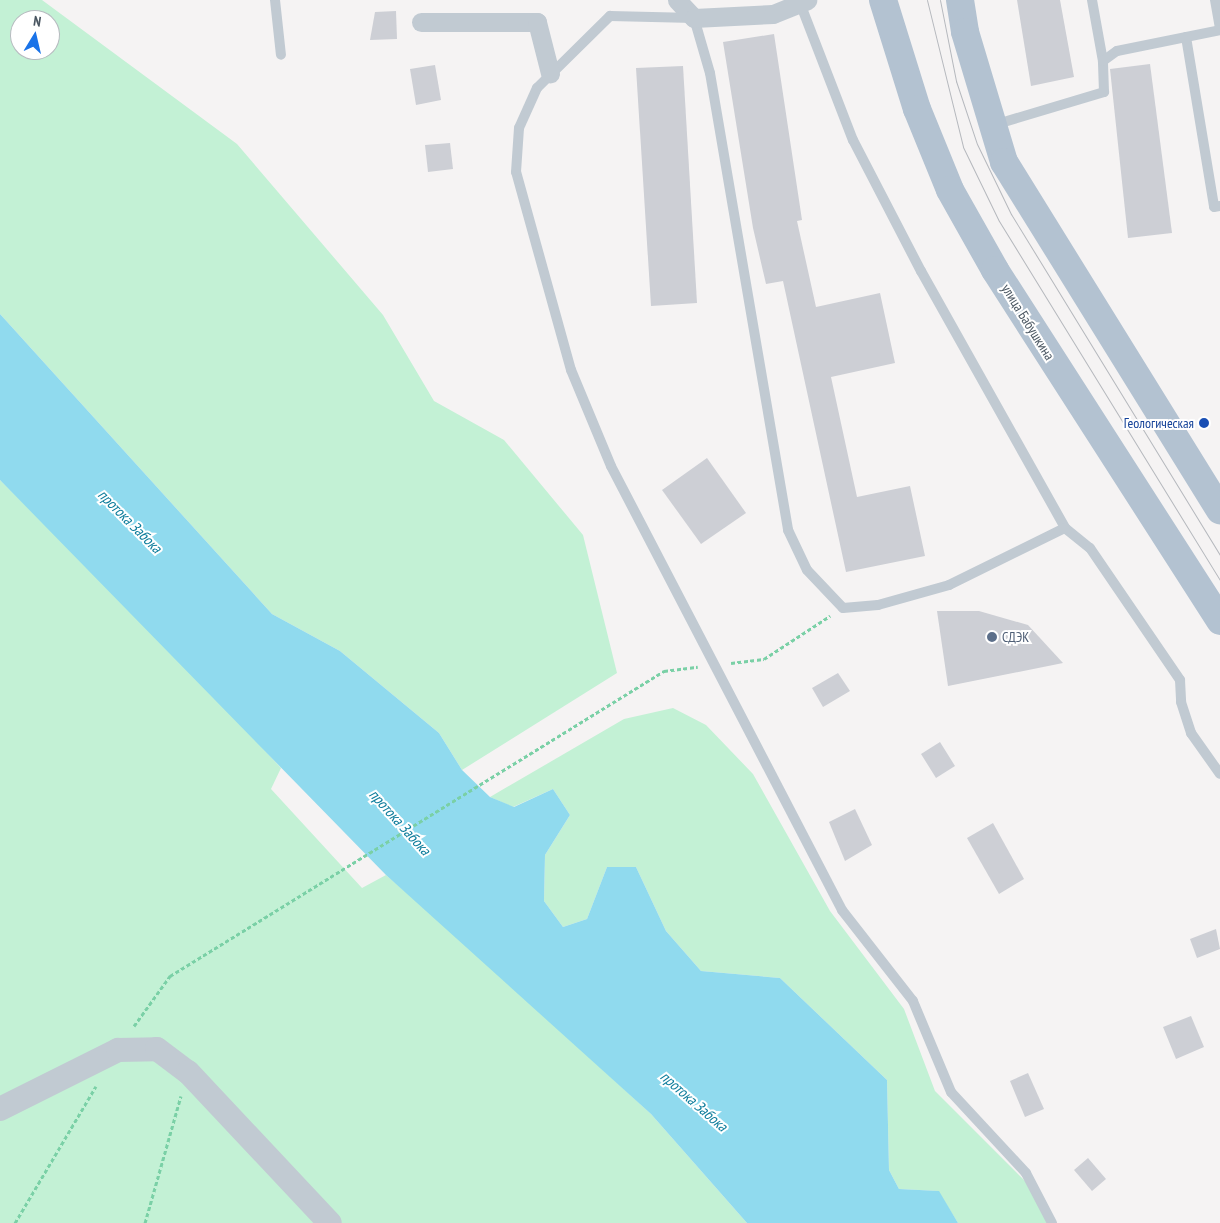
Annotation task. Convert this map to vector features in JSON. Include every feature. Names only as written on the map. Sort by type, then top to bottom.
[{"type":"main road","name":"улица Бабушкина","points":[[883,0],[917,109],[950,190],[995,270],[1220,621]]},
{"type":"main road","points":[[960,0],[1004,162],[1220,510]]},
{"type":"street","points":[[677,0],[702,12],[774,14],[803,1]]},
{"type":"street","points":[[421,22],[537,22],[550,73]]},
{"type":"street","points":[[0,1109],[118,1050],[157,1049],[188,1072],[330,1223]]},
{"type":"lane","points":[[274,0],[281,55]]},
{"type":"lane","points":[[993,125],[1104,92],[1103,61],[1092,0]]},
{"type":"lane","points":[[1103,61],[1117,50],[1186,37],[1220,28],[1216,0]]},
{"type":"lane","points":[[803,1],[853,140],[1064,528],[1090,548],[1180,680],[1191,733],[1220,774]]},
{"type":"lane","points":[[1052,1223],[1026,1173],[951,1092],[914,1001],[842,910],[611,466],[566,351],[516,172],[519,128],[537,88],[550,73],[610,16],[702,12],[710,73],[788,530],[807,570],[843,608],[878,605],[948,585],[1064,528]]},
{"type":"lane","points":[[1186,37],[1214,207],[1220,206]]},
{"type":"path","points":[[118,1050],[170,976],[664,671],[764,659],[843,608]]},
{"type":"path","points":[[145,1223],[188,1072]]},
{"type":"path","points":[[15,1223],[98,1083]]},
{"type":"green space","points":[[0,0],[42,0],[56,10],[10,10],[10,60],[60,60],[60,13],[237,144],[383,315],[434,401],[504,440],[583,535],[617,673],[462,770],[439,733],[340,651],[272,614],[0,314]]},
{"type":"green space","points":[[0,480],[158,636],[281,768],[271,789],[362,888],[386,875],[469,947],[651,1114],[747,1223],[0,1223]]},
{"type":"green space","points":[[673,708],[706,725],[753,774],[830,911],[904,1009],[935,1091],[1026,1182],[1047,1223],[958,1223],[938,1191],[899,1189],[889,1170],[887,1080],[780,978],[701,971],[666,931],[636,867],[607,867],[587,919],[563,927],[544,901],[545,855],[570,815],[553,789],[513,807],[490,797],[624,719]]},
{"type":"water","name":"протока Забока","points":[[0,314],[272,614],[340,651],[439,733],[462,770],[490,797],[514,807],[553,789],[570,815],[545,855],[544,901],[563,927],[587,919],[607,867],[636,867],[666,931],[701,971],[780,978],[887,1080],[889,1170],[899,1189],[939,1191],[958,1223],[747,1223],[651,1114],[386,875],[0,480]]},
{"type":"building","points":[[1017,0],[1060,0],[1074,77],[1031,86]]},
{"type":"building","points":[[396,11],[397,39],[370,40],[375,12]]},
{"type":"building","points":[[774,34],[802,220],[797,221],[816,307],[880,293],[895,363],[831,377],[857,497],[910,486],[925,556],[846,572],[783,281],[766,284],[753,228],[723,42]]},
{"type":"building","points":[[1150,64],[1172,233],[1128,238],[1110,69]]},
{"type":"building","points":[[435,65],[441,100],[416,105],[410,69]]},
{"type":"building","points":[[683,66],[697,303],[651,306],[636,68]]},
{"type":"building","points":[[450,143],[453,169],[428,172],[425,145]]},
{"type":"building","points":[[707,458],[746,513],[701,544],[662,490]]},
{"type":"building","points":[[937,611],[979,611],[1028,625],[1063,663],[948,686]]},
{"type":"building","points":[[838,673],[850,691],[823,707],[812,688]]},
{"type":"building","points":[[940,742],[955,766],[936,778],[921,754]]},
{"type":"building","points":[[855,809],[872,845],[845,861],[829,822]]},
{"type":"building","points":[[993,823],[1024,879],[999,894],[967,838]]},
{"type":"building","points":[[1216,929],[1220,949],[1197,958],[1190,939]]},
{"type":"building","points":[[1191,1016],[1204,1047],[1176,1059],[1163,1027]]},
{"type":"building","points":[[1028,1073],[1044,1109],[1025,1117],[1010,1081]]},
{"type":"building","points":[[1088,1158],[1106,1179],[1092,1191],[1074,1170]]},
{"type":"tram line","points":[[927,0],[963,147],[999,221],[1220,580]]},
{"type":"tram line","points":[[940,0],[956,81],[977,144],[1011,214],[1220,555]]},
{"type":"place","name":"Геологическая","points":[[1204,423]]},
{"type":"place","name":"СДЭК","points":[[992,637]]}]
